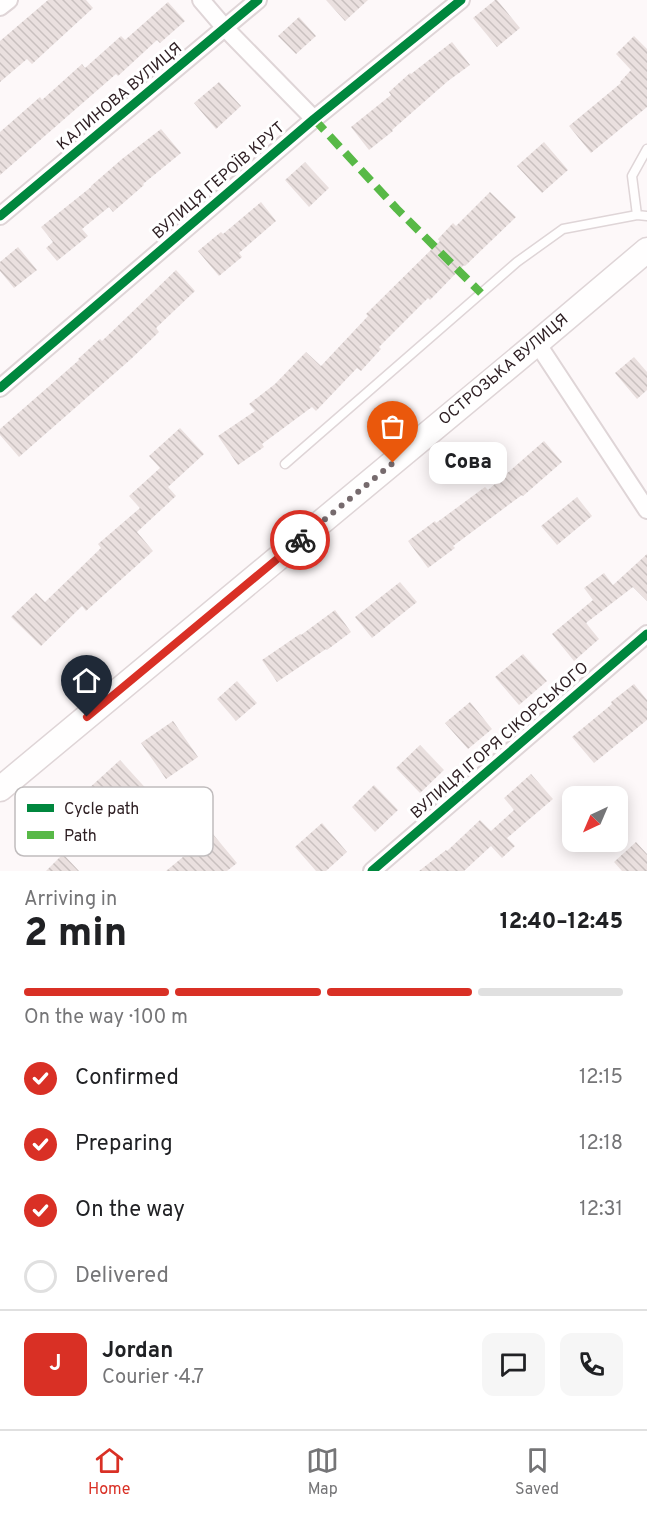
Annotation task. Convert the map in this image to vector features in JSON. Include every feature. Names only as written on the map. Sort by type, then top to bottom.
[{"type":"main road","name":"ОСТРОЗЬКА ВУЛИЦЯ","points":[[0,789],[647,250]]},
{"type":"street","points":[[0,8],[9,0]]},
{"type":"street","points":[[201,0],[314,120]]},
{"type":"street","name":"КАЛИНОВА ВУЛИЦЯ","points":[[0,216],[258,0]]},
{"type":"street","name":"ВУЛИЦЯ ГЕРОЇВ КРУТ","points":[[0,388],[314,120],[460,0]]},
{"type":"street","points":[[537,343],[647,510]]},
{"type":"street","name":"ВУЛИЦЯ ІГОРЯ СІКОРСЬКОГО","points":[[372,871],[647,634]]},
{"type":"lane","points":[[285,464],[517,262],[563,229],[642,215],[632,176],[647,149]]},
{"type":"building","points":[[48,0],[86,0],[93,8],[32,64],[27,59],[0,82],[0,41]]},
{"type":"building","points":[[326,0],[368,0],[345,21]]},
{"type":"building","points":[[495,0],[520,28],[497,47],[473,18]]},
{"type":"building","points":[[168,2],[185,21],[160,43],[157,40],[118,76],[116,74],[0,175],[0,132],[40,97],[42,100],[82,64],[85,68],[121,36],[125,40]]},
{"type":"building","points":[[299,17],[316,36],[296,54],[278,36]]},
{"type":"building","points":[[634,36],[647,49],[647,107],[591,153],[569,126],[621,83],[631,70],[616,54]]},
{"type":"building","points":[[452,42],[470,65],[448,81],[369,150],[351,127],[391,95],[389,92],[410,73]]},
{"type":"building","points":[[219,82],[241,106],[216,129],[194,103]]},
{"type":"building","points":[[161,129],[181,153],[113,212],[109,207],[82,229],[88,236],[57,261],[46,248],[53,242],[41,227]]},
{"type":"building","points":[[544,142],[568,170],[542,193],[517,166]]},
{"type":"building","points":[[305,162],[329,188],[309,207],[285,180]]},
{"type":"building","points":[[490,192],[516,217],[430,300],[428,298],[379,347],[381,349],[361,371],[357,368],[316,411],[312,407],[262,444],[264,447],[238,465],[218,436],[255,411],[249,404],[275,384],[306,352],[321,366],[368,316],[366,314],[440,241],[438,239],[453,223],[456,226]]},
{"type":"building","points":[[261,202],[276,221],[239,253],[242,257],[219,276],[198,251],[221,232],[223,234]]},
{"type":"building","points":[[18,247],[37,270],[14,288],[0,271],[0,262]]},
{"type":"building","points":[[176,270],[195,291],[156,328],[159,332],[131,359],[19,457],[0,435],[0,429],[100,339],[102,341]]},
{"type":"building","points":[[634,357],[647,372],[647,390],[637,399],[615,373]]},
{"type":"building","points":[[180,428],[204,454],[168,487],[176,496],[137,532],[153,551],[86,611],[82,606],[41,646],[11,617],[36,593],[45,602],[101,548],[98,544],[140,508],[129,496],[160,468],[149,456]]},
{"type":"building","points":[[544,441],[562,462],[523,496],[453,546],[455,548],[428,568],[408,541],[485,487],[488,490]]},
{"type":"building","points":[[577,497],[592,516],[557,545],[541,526]]},
{"type":"building","points":[[647,554],[647,601],[633,587],[586,623],[599,639],[574,661],[552,634],[593,600],[584,588],[604,573],[613,585]]},
{"type":"building","points":[[400,582],[417,602],[372,638],[355,617]]},
{"type":"building","points":[[335,610],[351,632],[277,682],[262,660]]},
{"type":"building","points":[[523,654],[547,681],[519,705],[495,677]]},
{"type":"building","points":[[237,681],[257,703],[236,721],[217,699]]},
{"type":"building","points":[[634,684],[647,700],[647,720],[594,763],[572,737]]},
{"type":"building","points":[[470,702],[492,729],[468,749],[445,723]]},
{"type":"building","points":[[173,721],[198,757],[166,779],[141,743]]},
{"type":"building","points":[[420,745],[444,770],[420,793],[396,768]]},
{"type":"building","points":[[120,760],[145,787],[90,787]]},
{"type":"building","points":[[531,774],[553,799],[507,838],[515,846],[502,858],[491,846],[464,871],[419,871],[447,851],[480,820],[491,831],[514,810],[504,798]]},
{"type":"building","points":[[374,785],[398,810],[375,832],[352,807]]},
{"type":"building","points":[[322,823],[347,852],[326,871],[316,871],[295,847]]},
{"type":"building","points":[[213,834],[237,863],[227,871],[166,871],[184,856],[213,856]]},
{"type":"building","points":[[636,842],[647,854],[647,871],[622,871],[614,862],[628,852]]},
{"type":"building","points":[[61,856],[65,856],[79,871],[46,871]]},
{"type":"marked path","points":[[314,119],[397,209],[481,293]]},
{"type":"cycle path","points":[[0,216],[258,0]]},
{"type":"cycle path","points":[[0,388],[314,119],[461,0]]},
{"type":"cycle path","points":[[372,871],[647,634]]},
{"type":"way so far","points":[[300,540],[393,463]]},
{"type":"place","name":"Сова","points":[[393,463]]},
{"type":"route","points":[[87,717],[300,540]]}]
